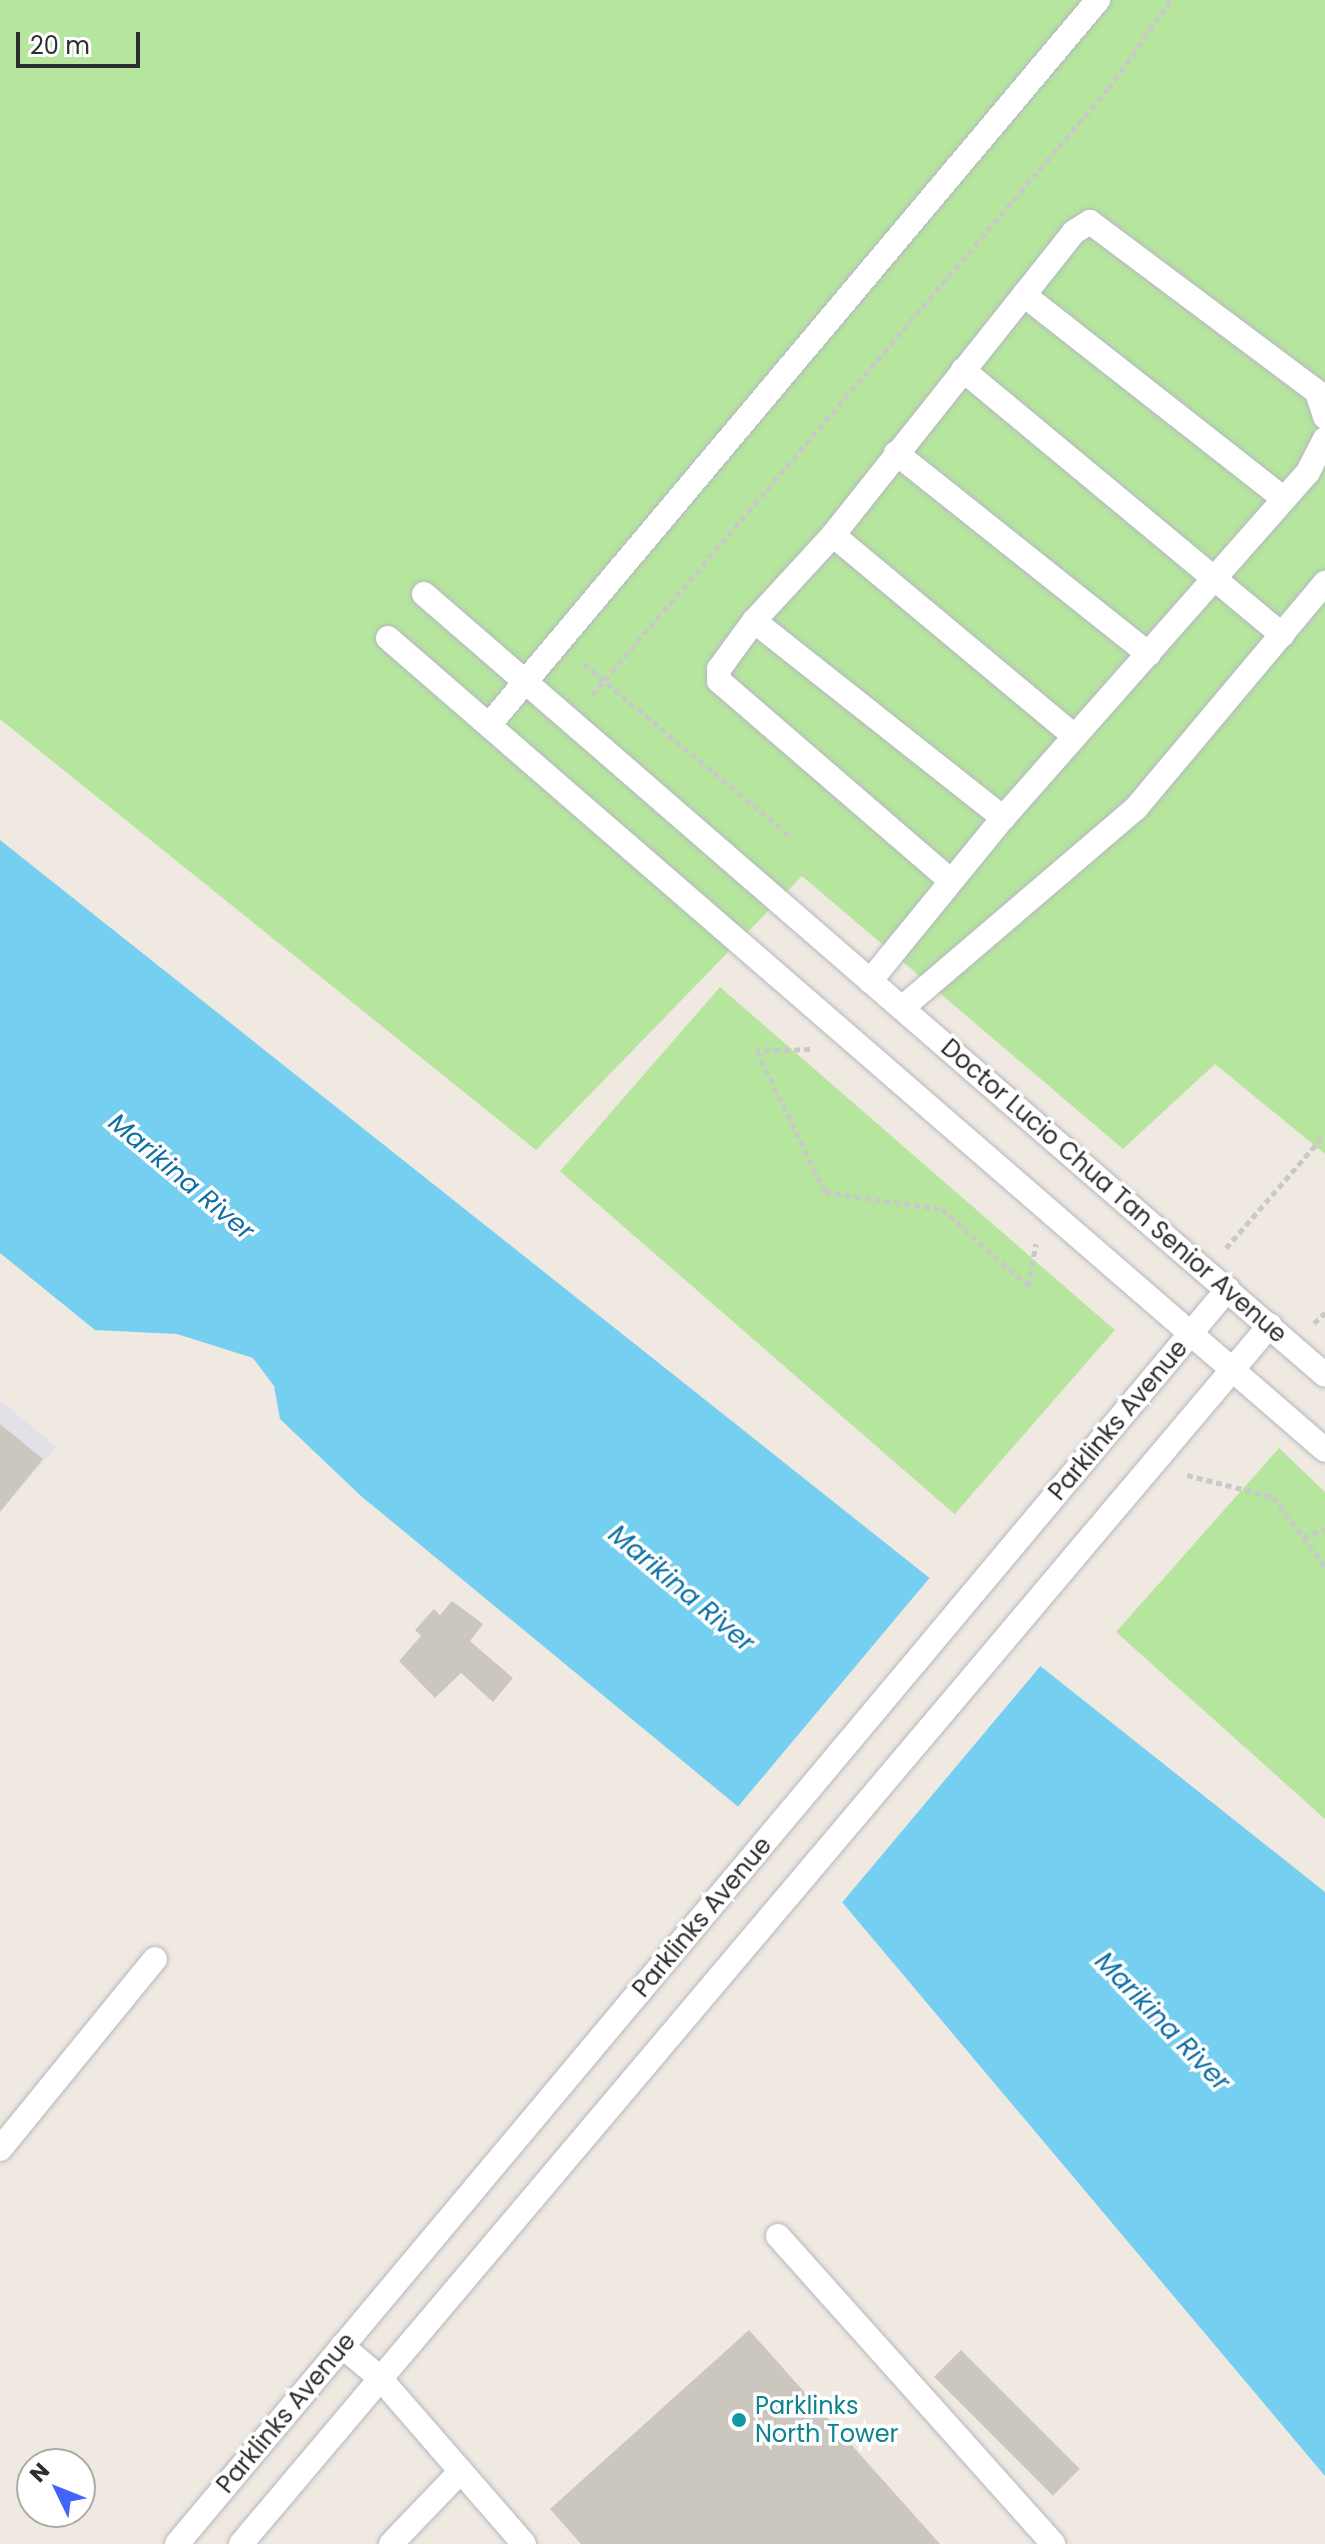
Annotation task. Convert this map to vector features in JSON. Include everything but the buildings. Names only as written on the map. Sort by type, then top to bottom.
[{"type":"lane","points":[[489,725],[1098,0]]},
{"type":"lane","points":[[951,881],[719,681],[719,669],[754,621],[833,535],[1074,232],[1090,222],[1317,392],[1325,417]]},
{"type":"lane","points":[[1024,295],[1284,499]]},
{"type":"lane","points":[[963,370],[1282,635]]},
{"type":"lane","points":[[870,981],[1003,818],[1284,499],[1325,439]]},
{"type":"lane","points":[[896,453],[1149,654]]},
{"type":"lane","points":[[833,535],[1074,736]]},
{"type":"lane","points":[[902,1008],[1136,808],[1325,583]]},
{"type":"lane","name":"Doctor Lucio Chua Tan Senior Avenue","points":[[424,594],[1325,1375]]},
{"type":"lane","points":[[754,621],[1003,818]]},
{"type":"lane","points":[[388,638],[1045,1203],[1325,1450]]},
{"type":"lane","name":"Parklinks Avenue","points":[[177,2544],[1228,1289]]},
{"type":"lane","name":"Parklinks Avenue","points":[[241,2544],[1270,1325]]},
{"type":"lane","points":[[0,2149],[155,1959]]},
{"type":"lane","points":[[778,2236],[1053,2544]]},
{"type":"lane","points":[[342,2346],[379,2377],[524,2544]]},
{"type":"lane","points":[[391,2544],[460,2472]]},
{"type":"path","points":[[570,720],[1091,110],[1171,0]]},
{"type":"path","points":[[558,643],[791,837]]},
{"type":"path","points":[[858,1043],[757,1051],[825,1192],[942,1209],[1028,1286],[1045,1203]]},
{"type":"path","points":[[1207,1270],[1325,1134]]},
{"type":"path","points":[[1152,1466],[1273,1497],[1325,1566]]},
{"type":"path","points":[[1303,1537],[1325,1529]]},
{"type":"shaded area","points":[[0,1400],[56,1447],[0,1512]]},
{"type":"green space","points":[[0,0],[1325,0],[1325,1154],[1215,1064],[1123,1149],[802,876],[536,1150],[0,719]]},
{"type":"green space","points":[[720,987],[1115,1330],[955,1514],[560,1171]]},
{"type":"green space","points":[[1279,1448],[1325,1492],[1325,1819],[1116,1632]]},
{"type":"water","name":"Marikina River","points":[[0,840],[1325,1892],[1325,2476],[815,1870],[361,1496],[280,1419],[274,1386],[253,1358],[177,1334],[95,1330],[0,1253]]},
{"type":"pier","points":[[932,1575],[1043,1663],[840,1905],[813,1873],[736,1809]]},
{"type":"place","name":"Parklinks North Tower","points":[[739,2420]]}]
